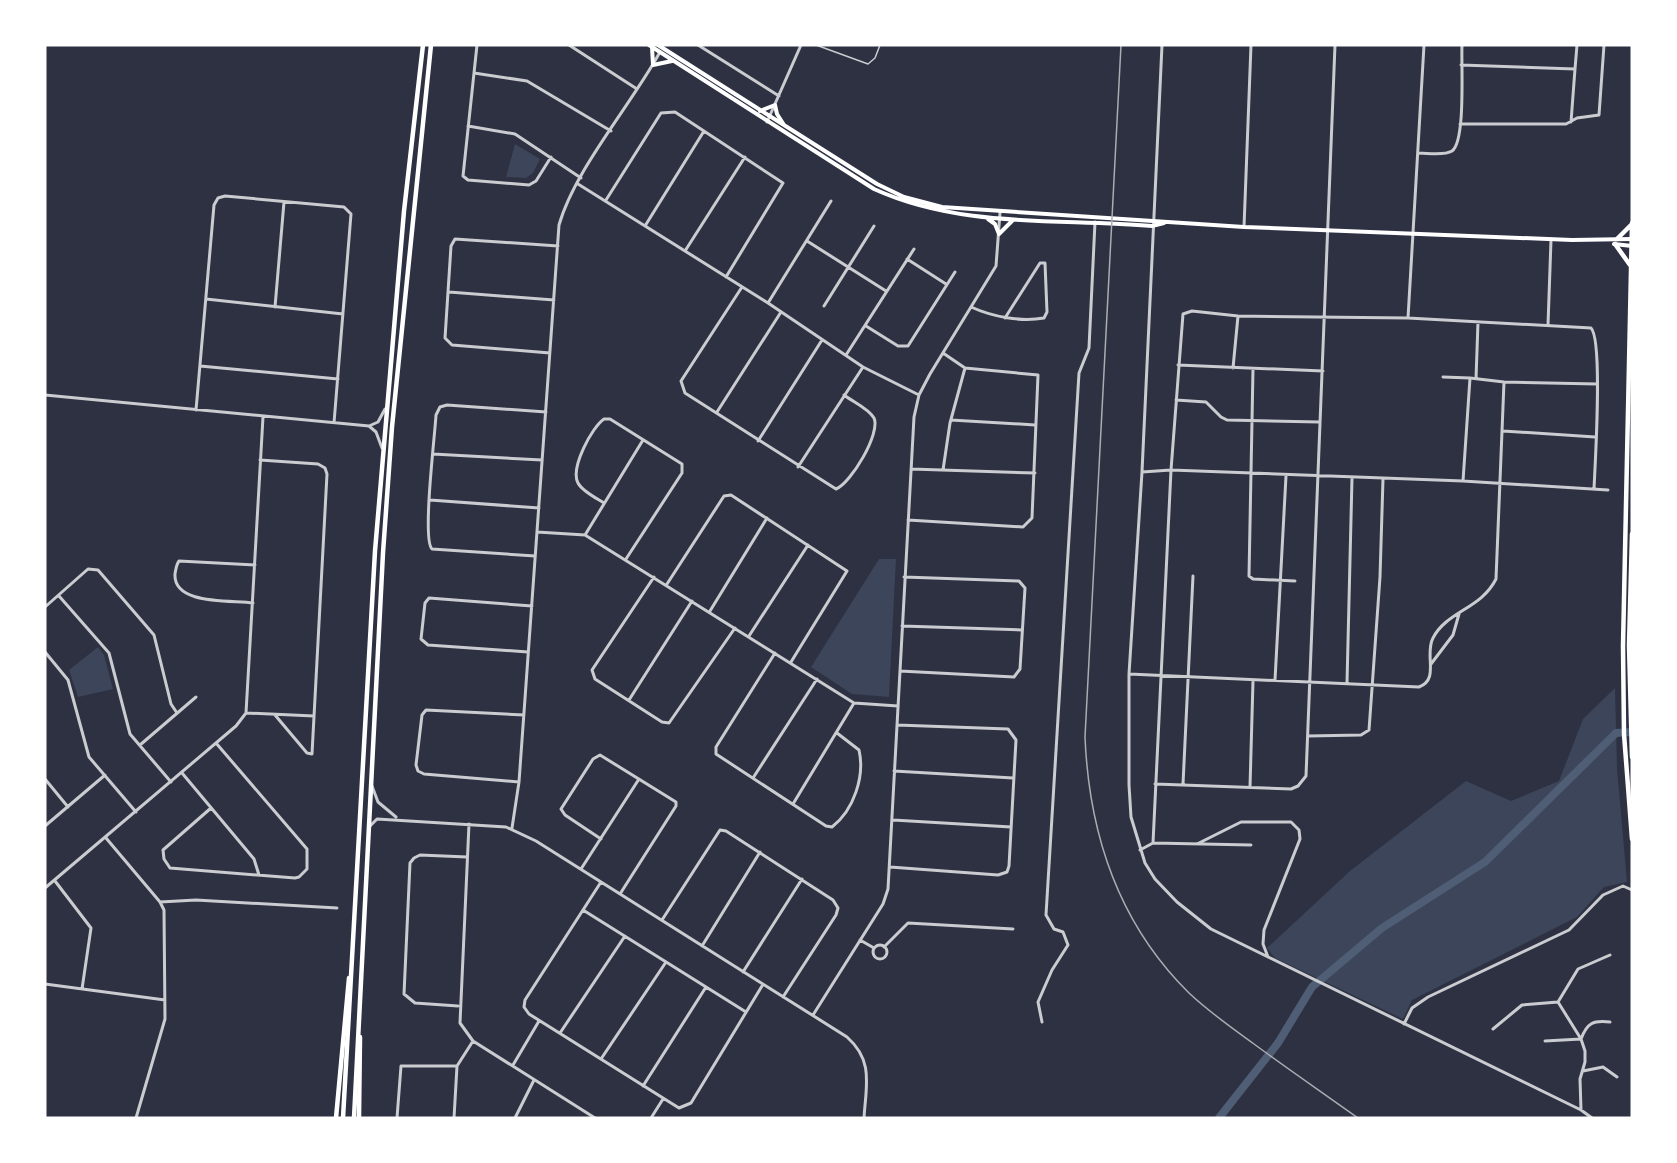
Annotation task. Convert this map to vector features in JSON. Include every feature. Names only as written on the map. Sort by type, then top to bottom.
[{"type":"main road","points":[[343,1118],[383,450],[423,45]]},
{"type":"main road","points":[[354,1118],[383,553],[392,427],[431,45]]},
{"type":"main road","points":[[658,45],[675,62],[887,195],[922,208],[1014,220],[1152,226],[1165,222]]},
{"type":"main road","points":[[675,62],[653,65],[650,46],[661,50],[760,111],[768,119],[861,175],[904,197],[942,207],[1000,213],[1244,226],[1608,240],[1631,246]]},
{"type":"main road","points":[[760,111],[775,105],[778,118],[786,128]]},
{"type":"main road","points":[[985,217],[994,224],[999,234],[1007,224],[1014,220]]},
{"type":"main road","points":[[1632,223],[1623,694],[1632,838]]},
{"type":"main road","points":[[1616,241],[1632,223]]},
{"type":"main road","points":[[1616,241],[1632,239]]},
{"type":"main road","points":[[1616,241],[1630,265]]},
{"type":"main road","points":[[1632,534],[1630,694],[1632,757]]},
{"type":"main road","points":[[336,1118],[339,1064],[352,952]]},
{"type":"main road","points":[[359,1019],[359,1118]]},
{"type":"street","points":[[477,45],[462,171],[468,180],[529,185],[536,181],[551,157]]},
{"type":"street","points":[[569,45],[637,89]]},
{"type":"street","points":[[698,45],[779,96]]},
{"type":"street","points":[[768,119],[801,45]]},
{"type":"street","points":[[1162,45],[1152,220],[1142,472],[1129,674],[1130,806],[1140,851],[1155,879],[1193,917],[1329,989],[1581,1110],[1592,1118]]},
{"type":"street","points":[[1244,226],[1251,45]]},
{"type":"street","points":[[1155,784],[1291,789],[1298,786],[1306,776],[1335,45]]},
{"type":"street","points":[[1408,318],[1415,232],[1424,45]]},
{"type":"street","points":[[1419,153],[1453,150],[1457,144],[1460,124],[1462,45]]},
{"type":"street","points":[[1571,122],[1577,45]]},
{"type":"street","points":[[1460,124],[1566,124],[1577,118],[1597,117],[1602,111],[1604,45]]},
{"type":"street","points":[[512,828],[519,782],[558,246],[563,211],[661,50]]},
{"type":"street","points":[[1461,65],[1575,69]]},
{"type":"street","points":[[473,73],[527,81],[611,131]]},
{"type":"street","points":[[606,200],[661,113],[675,112],[705,131],[782,181],[783,185],[726,277]]},
{"type":"street","points":[[468,126],[511,132],[581,178]]},
{"type":"street","points":[[645,226],[705,131]]},
{"type":"street","points":[[685,250],[745,157]]},
{"type":"street","points":[[578,184],[768,303],[863,367],[919,395]]},
{"type":"street","points":[[196,410],[216,201],[225,196],[344,207],[351,214],[334,423]]},
{"type":"street","points":[[768,303],[831,201]]},
{"type":"street","points":[[275,307],[284,202]]},
{"type":"street","points":[[813,1016],[887,896],[914,417],[919,395],[996,266],[1000,213]]},
{"type":"street","points":[[1042,1022],[1038,1002],[1052,970],[1068,945],[1063,932],[1054,929],[1046,915],[1079,373],[1089,348],[1095,222]]},
{"type":"street","points":[[824,306],[874,226]]},
{"type":"street","points":[[550,353],[449,344],[445,338],[451,246],[455,239],[558,246]]},
{"type":"street","points":[[1548,325],[1551,239]]},
{"type":"street","points":[[807,241],[886,291]]},
{"type":"street","points":[[846,355],[914,249]]},
{"type":"street","points":[[907,259],[946,284]]},
{"type":"street","points":[[971,307],[988,315],[1005,318],[1044,318],[1047,312],[1045,263],[1040,263],[1005,318]]},
{"type":"street","points":[[866,326],[898,346],[906,347],[956,272]]},
{"type":"street","points":[[742,287],[681,381],[685,393],[831,488],[836,489],[845,484],[873,440],[876,426],[870,413],[844,395]]},
{"type":"street","points":[[449,292],[554,300]]},
{"type":"street","points":[[206,299],[343,315]]},
{"type":"street","points":[[1153,843],[1171,470],[1183,314],[1192,311],[1238,316],[1408,318],[1586,327],[1594,330],[1597,384],[1594,489]]},
{"type":"street","points":[[717,412],[781,312]]},
{"type":"street","points":[[1233,368],[1238,316]]},
{"type":"street","points":[[1476,379],[1478,322]]},
{"type":"street","points":[[758,441],[822,339]]},
{"type":"street","points":[[908,520],[1023,527],[1032,518],[1039,376],[1037,373],[965,368],[943,353]]},
{"type":"street","points":[[1178,365],[1323,371]]},
{"type":"street","points":[[200,366],[338,378]]},
{"type":"street","points":[[798,467],[863,367]]},
{"type":"street","points":[[943,470],[951,420],[965,368]]},
{"type":"street","points":[[1253,369],[1249,576],[1253,579],[1294,581]]},
{"type":"street","points":[[1443,377],[1504,382],[1597,384]]},
{"type":"street","points":[[1463,481],[1470,378]]},
{"type":"street","points":[[1129,674],[1419,687],[1428,682],[1433,637],[1447,621],[1484,597],[1496,579],[1502,484],[1504,382]]},
{"type":"street","points":[[45,395],[369,426],[378,422],[387,407]]},
{"type":"street","points":[[1176,400],[1206,402],[1221,417],[1252,422],[1320,423]]},
{"type":"street","points":[[535,556],[432,549],[427,542],[429,500],[437,410],[443,405],[546,412]]},
{"type":"street","points":[[45,888],[236,726],[246,713],[264,417]]},
{"type":"street","points":[[604,503],[582,487],[576,476],[580,456],[599,423],[604,419],[610,419],[680,461],[683,470],[626,559]]},
{"type":"street","points":[[951,420],[1035,425]]},
{"type":"street","points":[[369,426],[378,435],[383,450]]},
{"type":"street","points":[[1503,431],[1596,436]]},
{"type":"street","points":[[585,535],[644,440]]},
{"type":"street","points":[[433,454],[542,460]]},
{"type":"street","points":[[260,460],[318,464],[327,471],[313,752],[310,754],[274,715]]},
{"type":"street","points":[[910,468],[1035,473]]},
{"type":"street","points":[[1142,472],[1171,470],[1463,481],[1608,490]]},
{"type":"street","points":[[1275,680],[1286,476]]},
{"type":"street","points":[[1347,683],[1352,478]]},
{"type":"street","points":[[1308,736],[1365,733],[1370,725],[1380,577],[1383,479]]},
{"type":"street","points":[[667,584],[724,496],[731,495],[844,567],[847,573],[791,662]]},
{"type":"street","points":[[429,500],[539,508]]},
{"type":"street","points":[[710,612],[767,518]]},
{"type":"street","points":[[537,532],[585,535],[667,584],[854,703],[898,706]]},
{"type":"street","points":[[749,636],[808,545]]},
{"type":"street","points":[[253,603],[187,596],[178,590],[175,582],[179,561],[255,565]]},
{"type":"street","points":[[45,607],[88,569],[95,568],[102,573],[154,635],[171,706],[177,713]]},
{"type":"street","points":[[1183,784],[1193,576]]},
{"type":"street","points":[[654,577],[591,670],[595,680],[662,722],[671,722],[735,628]]},
{"type":"street","points":[[900,671],[1014,677],[1020,669],[1025,588],[1022,582],[904,578]]},
{"type":"street","points":[[58,595],[109,654],[129,731],[171,782]]},
{"type":"street","points":[[528,652],[428,645],[421,639],[424,603],[429,598],[532,606]]},
{"type":"street","points":[[629,700],[692,601]]},
{"type":"street","points":[[1430,666],[1453,635],[1459,614]]},
{"type":"street","points":[[902,626],[1022,630]]},
{"type":"street","points":[[45,651],[68,680],[87,753],[136,812]]},
{"type":"street","points":[[775,653],[715,750],[719,756],[826,826],[832,827],[841,818],[859,785],[861,760],[854,745],[837,733]]},
{"type":"street","points":[[753,778],[817,679]]},
{"type":"street","points":[[1250,787],[1253,680]]},
{"type":"street","points":[[140,745],[196,697]]},
{"type":"street","points":[[793,804],[854,703]]},
{"type":"street","points":[[519,782],[424,774],[418,771],[416,765],[422,715],[426,710],[524,715]]},
{"type":"street","points":[[246,713],[314,716]]},
{"type":"street","points":[[890,867],[998,875],[1007,872],[1016,741],[1008,729],[897,725]]},
{"type":"street","points":[[211,808],[163,850],[162,854],[166,864],[175,870],[299,877],[307,869],[308,854],[216,743]]},
{"type":"street","points":[[601,838],[563,814],[562,807],[598,755],[674,799],[676,806],[620,894]]},
{"type":"street","points":[[894,771],[1013,778]]},
{"type":"street","points":[[182,773],[254,859],[259,875]]},
{"type":"street","points":[[45,826],[105,775]]},
{"type":"street","points":[[45,779],[68,807]]},
{"type":"street","points":[[581,869],[639,779]]},
{"type":"street","points":[[371,783],[383,808],[401,819]]},
{"type":"street","points":[[368,828],[377,819],[512,828],[847,1037],[865,1059],[864,1118]]},
{"type":"street","points":[[892,820],[1011,827]]},
{"type":"street","points":[[1197,844],[1241,822],[1291,822],[1299,830],[1300,839],[1264,930],[1263,945],[1269,958]]},
{"type":"street","points":[[469,824],[460,1023],[473,1041],[594,1118]]},
{"type":"street","points":[[662,921],[720,830],[726,831],[760,852],[833,900],[838,908],[836,915],[783,997]]},
{"type":"street","points":[[106,838],[160,902],[164,910],[165,1019],[136,1118]]},
{"type":"street","points":[[1140,851],[1153,843],[1251,845]]},
{"type":"street","points":[[702,946],[760,852]]},
{"type":"street","points":[[459,1006],[411,1002],[404,994],[404,982],[412,860],[420,855],[467,857]]},
{"type":"street","points":[[743,972],[802,879]]},
{"type":"street","points":[[55,881],[92,928],[82,989]]},
{"type":"street","points":[[601,882],[525,1000],[524,1007],[528,1014],[539,1021],[680,1108],[691,1103],[763,985]]},
{"type":"street","points":[[1404,1024],[1412,1008],[1428,997],[1569,930],[1611,889],[1623,885],[1632,890]]},
{"type":"street","points":[[160,902],[196,900],[337,908]]},
{"type":"street","points":[[583,910],[746,1012]]},
{"type":"street","points":[[884,947],[908,923],[1013,929]]},
{"type":"street","points":[[560,1033],[625,936]]},
{"type":"street","points":[[860,940],[874,948]]},
{"type":"street","points":[[874,948],[878,945],[884,947]]},
{"type":"street","points":[[874,948],[874,957],[880,960],[886,956],[884,947]]},
{"type":"street","points":[[1558,1002],[1578,969],[1610,955]]},
{"type":"street","points":[[601,1059],[666,962]]},
{"type":"street","points":[[45,984],[165,1000]]},
{"type":"street","points":[[643,1086],[706,987]]},
{"type":"street","points":[[1558,1002],[1581,1039],[1586,1056],[1580,1079],[1581,1110]]},
{"type":"street","points":[[1493,1029],[1521,1005],[1558,1002]]},
{"type":"street","points":[[513,1065],[539,1021]]},
{"type":"street","points":[[1581,1039],[1589,1024],[1596,1021],[1610,1022]]},
{"type":"street","points":[[1545,1041],[1581,1039]]},
{"type":"street","points":[[454,1118],[457,1066],[473,1041]]},
{"type":"street","points":[[397,1118],[401,1066],[457,1066]]},
{"type":"street","points":[[1583,1071],[1603,1067],[1617,1077]]},
{"type":"street","points":[[515,1118],[535,1079]]},
{"type":"street","points":[[651,1118],[663,1099]]},
{"type":"lane","points":[[816,45],[868,64],[875,57],[880,45]]},
{"type":"shaded area","points":[[515,144],[540,159],[533,173],[526,178],[506,177]]},
{"type":"shaded area","points":[[879,559],[896,559],[889,697],[852,694],[811,667]]},
{"type":"shaded area","points":[[98,647],[104,655],[113,689],[78,697],[69,670]]},
{"type":"shaded area","points":[[1615,688],[1617,768],[1627,882],[1604,887],[1577,917],[1412,1000],[1403,1019],[1275,958],[1267,948],[1350,871],[1466,781],[1511,801],[1559,781],[1583,719]]},
{"type":"waterway","points":[[1219,1118],[1278,1043],[1312,987],[1382,928],[1485,862],[1616,733],[1632,732]]},
{"type":"railway","points":[[1121,45],[1085,737],[1093,808],[1112,876],[1126,907],[1144,938],[1165,966],[1189,993],[1213,1013],[1358,1118]]}]
